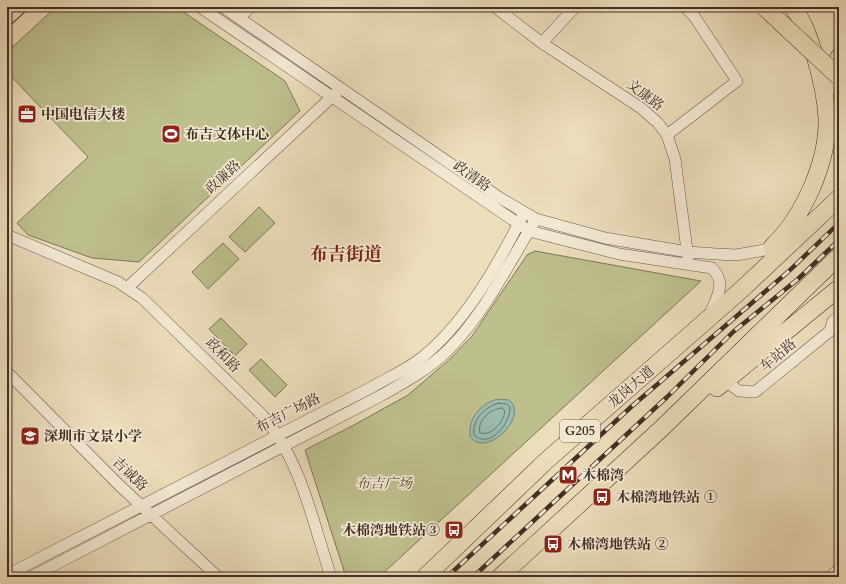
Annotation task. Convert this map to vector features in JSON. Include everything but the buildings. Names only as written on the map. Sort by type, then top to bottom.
[{"type":"highway","points":[[764,7],[839,77]]},
{"type":"highway","points":[[792,7],[804,23],[820,74],[827,120]]},
{"type":"highway","points":[[742,290],[770,249],[785,235],[804,204],[816,177],[824,146],[827,120],[839,56]]},
{"type":"highway","name":"龙岗大道","points":[[425,577],[546,461],[742,290],[839,198]]},
{"type":"highway","points":[[500,577],[661,429],[839,256]]},
{"type":"highway","points":[[726,381],[839,271]]},
{"type":"highway","points":[[661,429],[726,381],[839,288]]},
{"type":"main road","points":[[7,18],[19,7]]},
{"type":"street","name":"政清路","points":[[200,7],[529,231],[619,254],[712,268],[719,276],[720,289],[709,318]]},
{"type":"street","name":"政清路","points":[[223,7],[500,198],[536,219],[605,238],[688,252],[736,255],[770,249]]},
{"type":"street","points":[[239,18],[250,7]]},
{"type":"street","name":"文康路","points":[[495,7],[542,43],[641,108],[658,123],[667,135],[675,159],[688,252],[687,265]]},
{"type":"street","points":[[542,43],[575,7]]},
{"type":"street","points":[[667,135],[737,81],[694,16],[685,7]]},
{"type":"street","name":"政廉路","points":[[127,288],[341,88]]},
{"type":"street","name":"布吉广场路","points":[[9,574],[394,375],[416,362],[439,342],[461,316],[487,279],[524,212]]},
{"type":"street","name":"布吉广场路","points":[[31,577],[399,386],[419,373],[448,350],[471,323],[497,285],[536,219]]},
{"type":"street","name":"政和路","points":[[7,235],[118,282],[142,298],[263,416],[284,445],[304,493],[331,577]]},
{"type":"street","name":"车站路","points":[[726,381],[739,391],[755,392],[830,331],[833,320],[839,316]]},
{"type":"street","name":"吉诚路","points":[[7,372],[141,506],[218,577]]},
{"type":"street","points":[[830,577],[839,569]]},
{"type":"green space","name":"布吉文体中心","points":[[56,7],[176,7],[285,81],[300,111],[139,262],[92,258],[28,235],[17,223],[88,157],[7,72],[7,52]]},
{"type":"green space","points":[[259,207],[275,223],[245,252],[229,237]]},
{"type":"green space","points":[[223,243],[239,259],[208,289],[192,272]]},
{"type":"green space","name":"布吉广场","points":[[535,251],[701,281],[379,577],[346,577],[305,450],[408,395],[451,358],[472,336],[527,255]]},
{"type":"green space","points":[[221,318],[247,344],[235,356],[209,329]]},
{"type":"green space","points":[[261,359],[287,385],[275,397],[249,370]]},
{"type":"water","points":[[498,399],[509,400],[514,407],[514,416],[510,425],[503,433],[494,439],[485,443],[477,442],[470,436],[473,417],[486,404]]},
{"type":"railway","points":[[447,577],[631,407],[789,271],[839,223]]},
{"type":"railway","points":[[473,577],[667,397],[733,332],[798,279],[839,240]]},
{"type":"place","name":"中国电信大楼","points":[[27,114]]},
{"type":"place","name":"布吉文体中心","points":[[171,134]]},
{"type":"place","name":"深圳市文景小学","points":[[30,436]]},
{"type":"place","name":"木棉湾","points":[[568,475]]},
{"type":"place","name":"木棉湾地铁站 ①","points":[[602,497]]},
{"type":"place","name":"木棉湾地铁站③","points":[[454,530]]},
{"type":"place","name":"木棉湾地铁站 ②","points":[[553,544]]},
{"type":"district","name":"布吉街道","points":[[346,254]]}]
